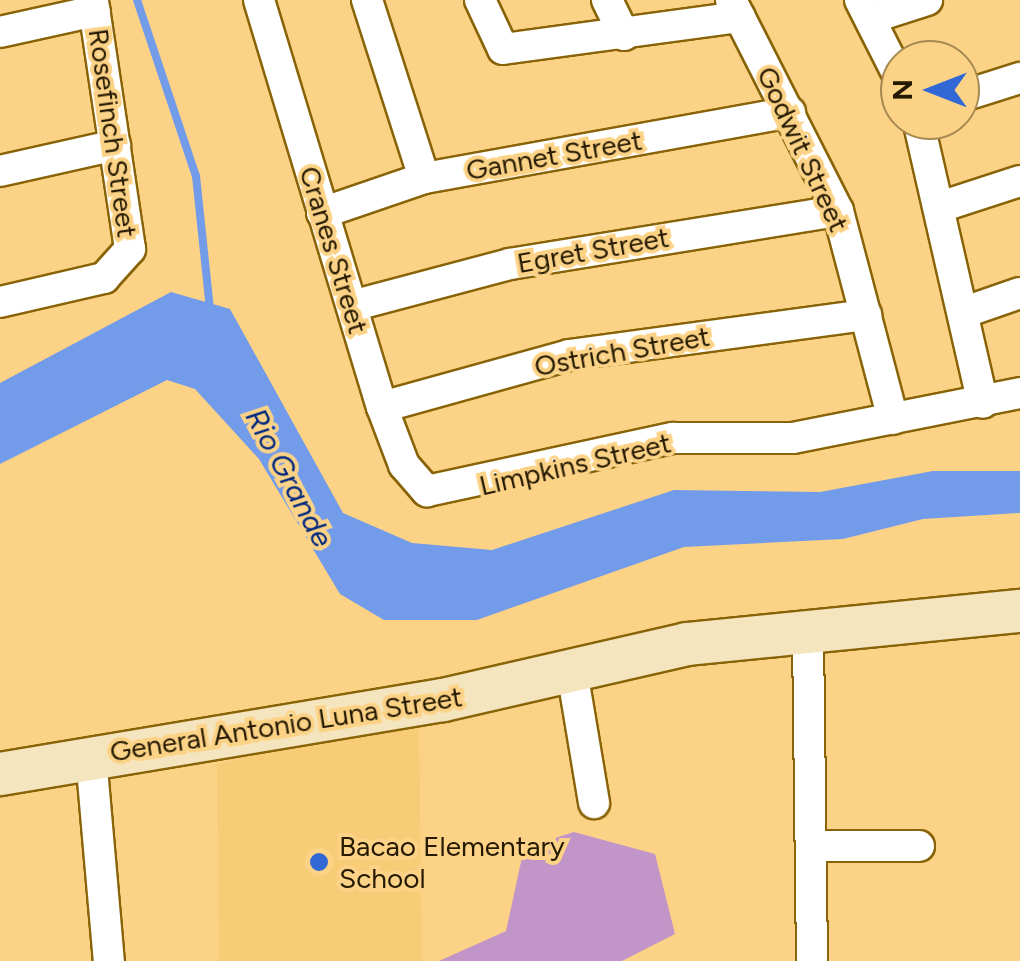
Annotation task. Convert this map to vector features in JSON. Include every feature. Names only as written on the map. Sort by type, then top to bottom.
[{"type":"main road","name":"General Antonio Luna Street","points":[[0,774],[572,671],[686,644],[1020,611]]},
{"type":"street","name":"Cranes Street","points":[[259,0],[382,406],[404,465],[427,491]]},
{"type":"street","points":[[367,0],[424,178]]},
{"type":"street","points":[[480,0],[504,49],[624,35],[735,8]]},
{"type":"street","points":[[607,0],[624,35]]},
{"type":"street","points":[[881,40],[866,9],[927,0]]},
{"type":"street","points":[[0,32],[94,6]]},
{"type":"street","name":"Rosefinch Street","points":[[0,302],[125,265],[131,232],[94,6]]},
{"type":"street","name":"Godwit Street","points":[[735,8],[838,212],[893,418]]},
{"type":"street","points":[[980,91],[1020,78]]},
{"type":"street","name":"Gannet Street","points":[[322,212],[424,178],[790,112]]},
{"type":"street","points":[[923,140],[983,403]]},
{"type":"street","points":[[0,171],[115,144]]},
{"type":"street","points":[[940,207],[1020,181]]},
{"type":"street","name":"Egret Street","points":[[352,306],[510,264],[838,212]]},
{"type":"street","points":[[965,312],[1020,294]]},
{"type":"street","name":"Ostrich Street","points":[[382,406],[569,355],[866,315]]},
{"type":"street","name":"Limpkins Street","points":[[427,491],[462,491],[673,438],[794,438],[1020,393]]},
{"type":"street","points":[[808,634],[812,961]]},
{"type":"street","points":[[572,671],[594,804]]},
{"type":"street","points":[[91,757],[109,961]]},
{"type":"street","points":[[811,846],[919,846]]},
{"type":"shaded area","name":"Bacao Elementary School","points":[[419,719],[422,961],[219,961],[217,764]]},
{"type":"shaded area","points":[[574,832],[655,854],[675,934],[622,961],[439,961],[506,931],[524,848]]},
{"type":"water","name":"Rio Grande","points":[[171,292],[230,309],[343,513],[412,543],[492,550],[674,490],[820,492],[933,471],[1020,471],[1020,513],[923,519],[843,539],[684,547],[477,620],[384,620],[340,594],[259,459],[195,389],[167,380],[0,464],[0,383]]},
{"type":"waterway","points":[[137,0],[196,176],[210,310]]},
{"type":"place","name":"Bacao Elementary School","points":[[319,862]]}]
